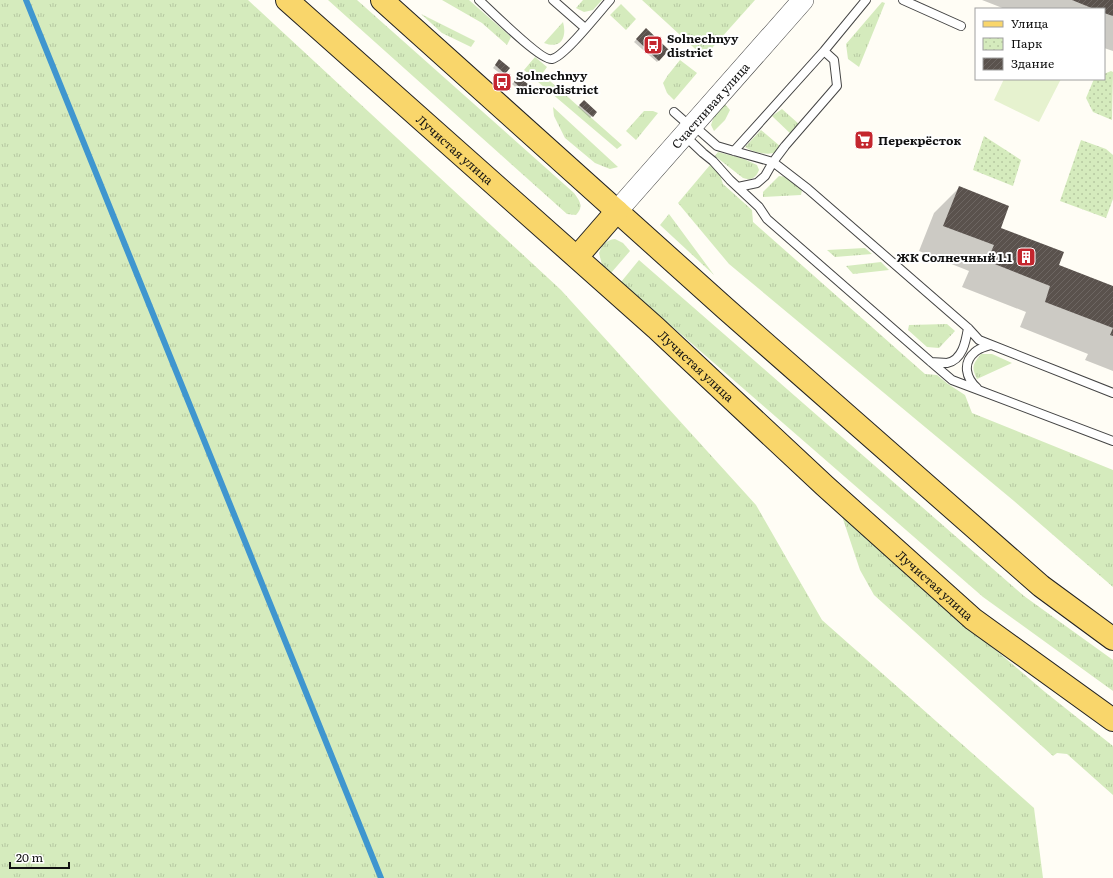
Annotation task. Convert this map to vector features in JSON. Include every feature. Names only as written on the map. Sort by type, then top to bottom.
[{"type":"main road","name":"Лучистая улица","points":[[287,0],[656,328],[825,486],[973,619],[1113,720]]},
{"type":"main road","points":[[382,0],[1040,586],[1113,639]]},
{"type":"main road","points":[[577,257],[617,210]]},
{"type":"street","name":"Счастливая улица","points":[[617,210],[803,0]]},
{"type":"lane","points":[[479,0],[524,41],[546,58],[552,59],[564,52],[610,0]]},
{"type":"lane","points":[[553,0],[585,28]]},
{"type":"lane","points":[[734,151],[824,51],[866,0]]},
{"type":"lane","points":[[903,0],[962,26]]},
{"type":"lane","points":[[738,187],[757,183],[765,176],[773,162],[837,86],[834,60],[824,51]]},
{"type":"lane","points":[[674,112],[689,129],[703,154],[714,161],[730,180],[759,206],[767,219],[952,380],[1113,441]]},
{"type":"lane","points":[[689,129],[714,143],[734,151],[773,162],[808,189],[968,328],[979,340],[1113,393]]},
{"type":"lane","points":[[931,362],[949,362],[959,355],[966,343],[968,328]]},
{"type":"lane","points":[[980,391],[970,382],[966,374],[967,367],[969,359],[974,352],[990,345]]},
{"type":"green space","points":[[0,0],[248,0],[561,290],[756,505],[822,620],[1034,808],[1043,878],[0,878]]},
{"type":"green space","points":[[328,0],[357,0],[574,193],[580,204],[580,209],[576,215],[567,214]]},
{"type":"green space","points":[[442,0],[469,0],[511,37],[507,45],[482,23]]},
{"type":"green space","points":[[583,0],[602,0],[593,10],[584,12],[576,8]]},
{"type":"green space","points":[[642,0],[755,0],[704,57]]},
{"type":"green space","points":[[882,2],[885,3],[859,67],[848,59],[846,44]]},
{"type":"green space","points":[[621,4],[636,19],[626,30],[610,15]]},
{"type":"green space","points":[[421,14],[475,41],[471,47],[442,33]]},
{"type":"green space","points":[[563,22],[564,32],[562,40],[555,45],[544,43]]},
{"type":"green space","points":[[535,57],[547,67],[542,74],[622,145],[617,149],[524,70]]},
{"type":"green space","points":[[680,60],[697,73],[674,100],[667,93],[663,83]]},
{"type":"green space","points":[[1111,71],[1113,72],[1112,120],[1093,112],[1086,98],[1094,80],[1105,80],[1105,74]]},
{"type":"green space","points":[[1004,80],[1060,80],[1039,122],[994,100]]},
{"type":"green space","points":[[724,103],[730,110],[725,120],[714,131],[711,125],[715,113]]},
{"type":"green space","points":[[553,107],[618,167],[610,169],[595,163],[565,138],[554,116]]},
{"type":"green space","points":[[782,109],[800,125],[793,136],[772,116]]},
{"type":"green space","points":[[644,111],[653,111],[658,113],[636,140],[626,131]]},
{"type":"green space","points":[[761,130],[781,147],[777,152],[769,154],[760,153],[745,147]]},
{"type":"green space","points":[[984,136],[1021,160],[1013,186],[973,170]]},
{"type":"green space","points":[[1081,140],[1106,149],[1113,155],[1113,199],[1106,218],[1060,201]]},
{"type":"green space","points":[[718,152],[744,159],[757,165],[759,170],[758,173],[751,179],[743,178],[715,156]]},
{"type":"green space","points":[[710,165],[719,172],[723,184],[752,210],[753,222],[925,374],[937,375],[965,395],[972,413],[1113,470],[1113,587],[1014,501],[729,264],[678,203]]},
{"type":"green space","points":[[779,176],[786,177],[802,190],[801,195],[763,197],[763,192]]},
{"type":"green space","points":[[669,214],[714,275],[660,225]]},
{"type":"green space","points":[[615,239],[623,243],[630,251],[611,273],[602,265],[599,253],[605,243],[609,240]]},
{"type":"green space","points":[[865,248],[872,254],[835,257],[827,250]]},
{"type":"green space","points":[[639,260],[1024,596],[1113,660],[1113,691],[983,597],[621,282]]},
{"type":"green space","points":[[881,262],[889,270],[853,274],[846,266]]},
{"type":"green space","points":[[947,324],[955,331],[939,348],[927,347],[908,330],[909,325]]},
{"type":"green space","points":[[981,354],[992,354],[1012,363],[977,379],[974,366],[976,360]]},
{"type":"green space","points":[[842,516],[945,607],[1045,692],[1113,746],[1113,795],[1067,754],[1057,753],[1053,756],[874,595],[860,570]]},
{"type":"building","points":[[1072,0],[1113,0],[1113,16],[1105,13],[1105,8],[1092,8]]},
{"type":"building","points":[[646,28],[669,50],[659,61],[636,39]]},
{"type":"building","points":[[499,59],[510,68],[505,74],[495,65]]},
{"type":"building","points":[[518,76],[529,85],[524,91],[514,82]]},
{"type":"building","points":[[584,100],[597,112],[593,117],[579,105]]},
{"type":"building","name":"ЖК Солнечный 1.1","points":[[959,186],[1009,206],[1001,228],[1064,252],[1059,265],[1113,286],[1113,328],[1045,302],[1050,286],[987,261],[994,245],[943,226]]},
{"type":"building","points":[[1113,328],[1113,336],[1110,335]]},
{"type":"waterway","points":[[26,0],[381,878]]},
{"type":"place","name":"Solnechnyy district","points":[[653,45]]},
{"type":"place","name":"Solnechnyy microdistrict","points":[[502,82]]},
{"type":"place","name":"Перекрёсток","points":[[864,140]]},
{"type":"place","name":"ЖК Солнечный 1.1","points":[[1026,257]]}]
